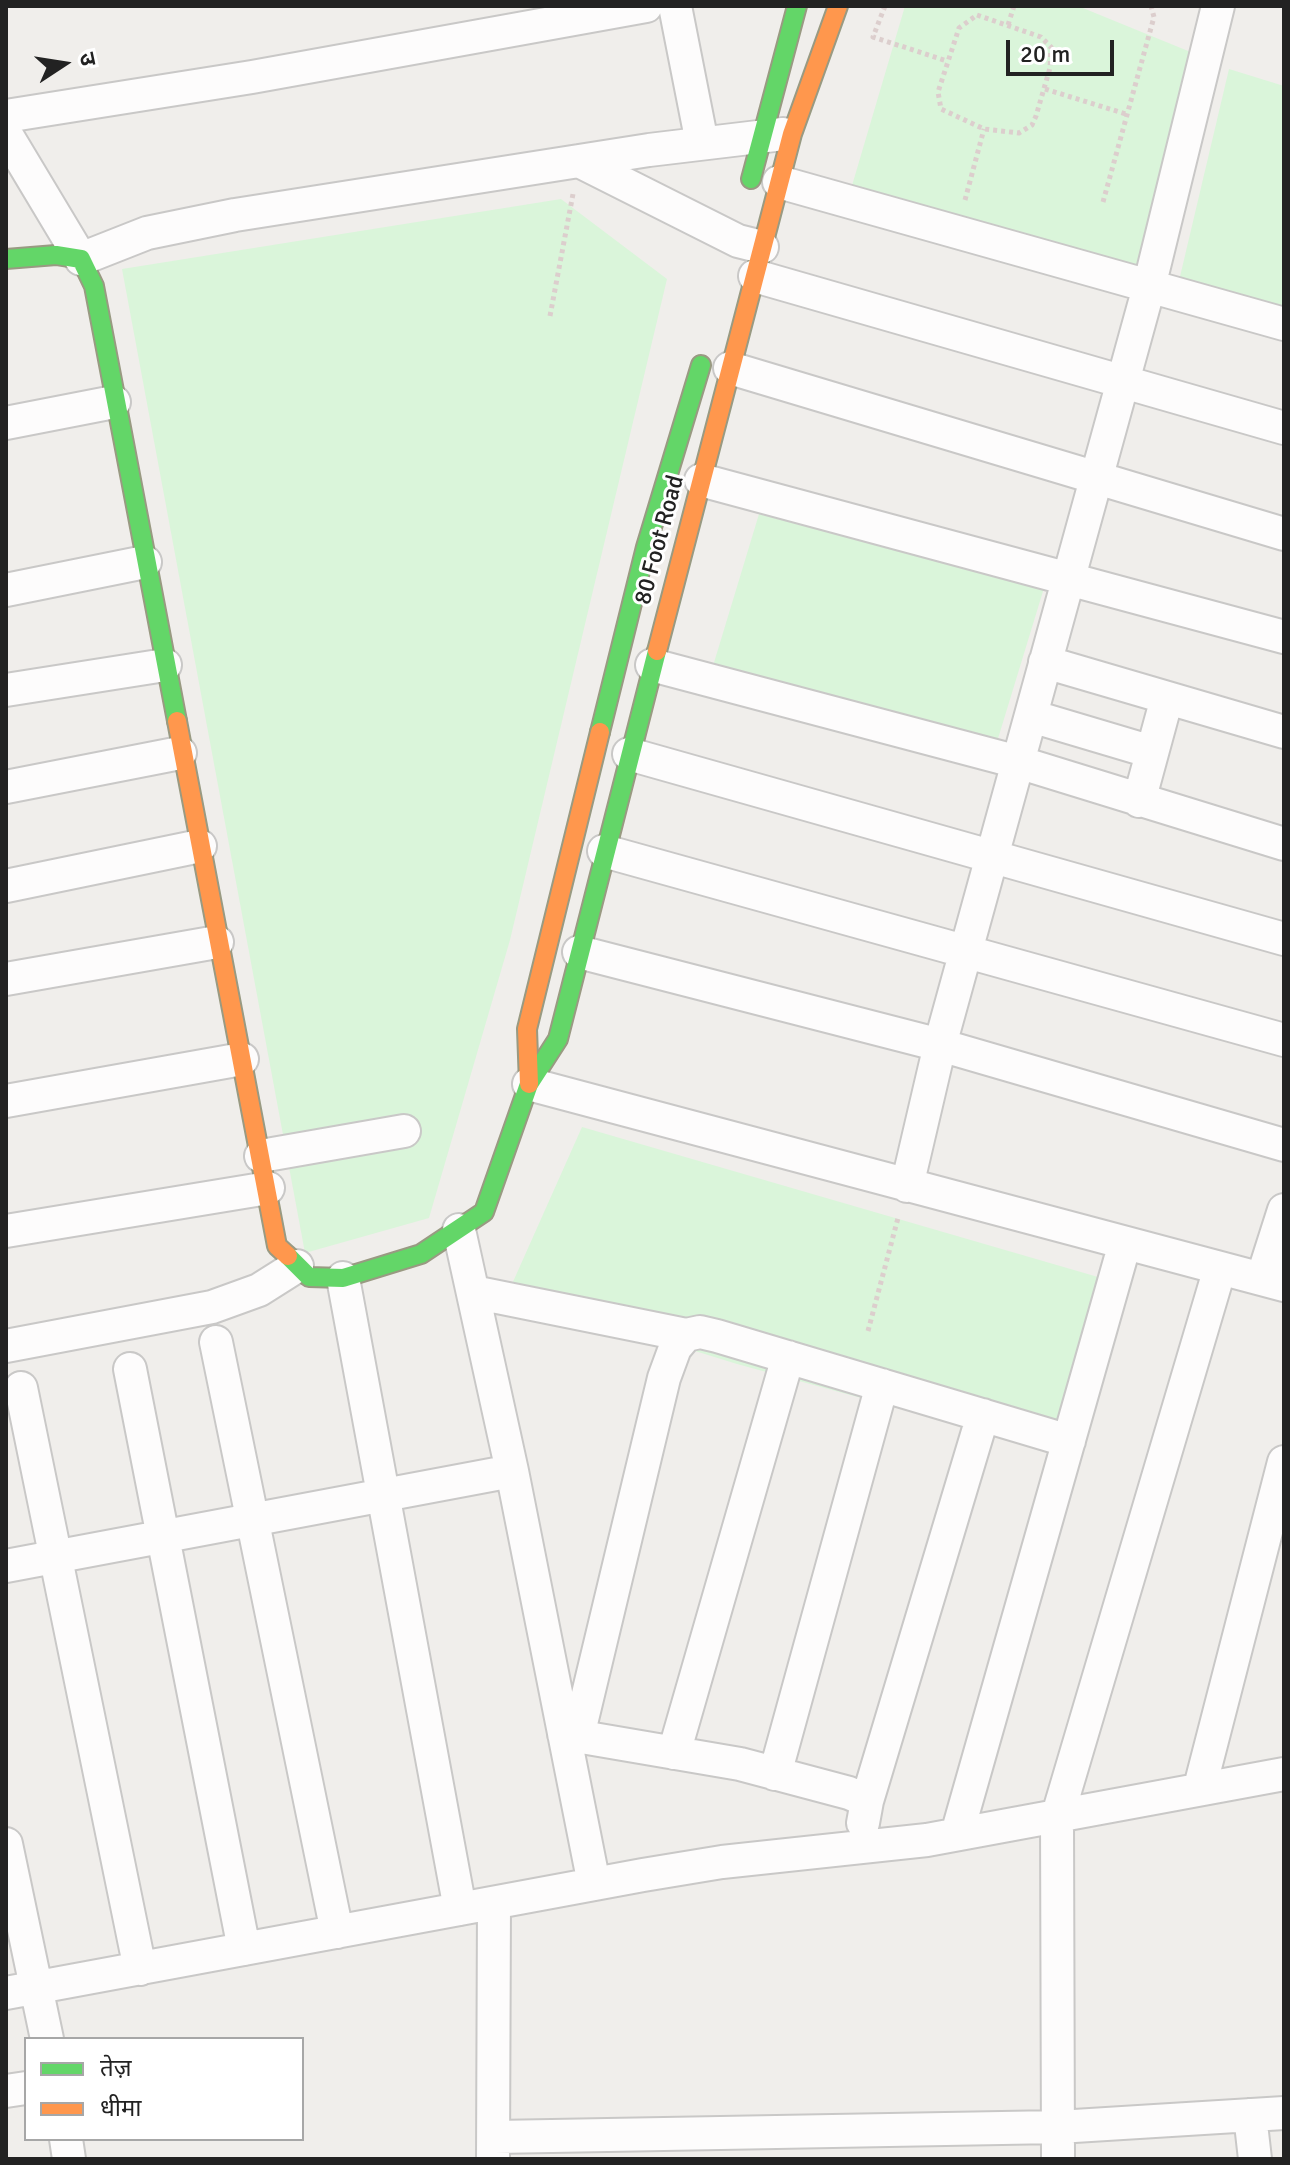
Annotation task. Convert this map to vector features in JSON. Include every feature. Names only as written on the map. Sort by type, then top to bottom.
[{"type":"street","points":[[6,116],[252,77],[646,6]]},
{"type":"street","points":[[675,6],[702,143]]},
{"type":"street","points":[[748,195],[760,135],[797,6]]},
{"type":"street","name":"80 Foot Road","points":[[529,1084],[527,1029],[646,547],[718,358],[746,249],[779,182],[792,134],[838,6]]},
{"type":"street","points":[[907,1186],[965,952],[1149,287],[1218,6]]},
{"type":"street","points":[[6,134],[94,286],[180,753],[277,1246],[309,1277],[343,1278],[421,1254],[472,1221]]},
{"type":"street","points":[[6,259],[56,255],[81,259],[147,233],[235,215],[702,143],[792,134]]},
{"type":"street","points":[[579,161],[746,249],[1123,382],[1284,428]]},
{"type":"street","points":[[779,182],[1284,324]]},
{"type":"street","points":[[718,358],[1096,480],[1284,534]]},
{"type":"street","name":"80 Foot Road","points":[[472,1221],[529,1084],[558,1039],[701,480],[718,358]]},
{"type":"street","points":[[6,423],[114,402]]},
{"type":"street","points":[[701,480],[1284,637]]},
{"type":"street","points":[[646,547],[681,555]]},
{"type":"street","points":[[6,590],[145,562]]},
{"type":"street","points":[[1045,662],[1284,732]]},
{"type":"street","points":[[6,690],[165,665]]},
{"type":"street","points":[[652,665],[1018,762],[1284,844]]},
{"type":"street","points":[[1139,801],[1167,698]]},
{"type":"street","points":[[1031,716],[1152,752]]},
{"type":"street","points":[[6,787],[180,753]]},
{"type":"street","points":[[629,754],[1284,939]]},
{"type":"street","points":[[6,886],[200,846]]},
{"type":"street","points":[[604,851],[1284,1040]]},
{"type":"street","points":[[6,979],[217,942]]},
{"type":"street","points":[[579,952],[940,1045],[1284,1145]]},
{"type":"street","points":[[6,1101],[242,1059]]},
{"type":"street","points":[[529,1084],[1273,1282],[1284,1210]]},
{"type":"street","points":[[261,1156],[404,1131]]},
{"type":"street","points":[[6,1231],[268,1188]]},
{"type":"street","points":[[472,1221],[473,1292],[571,1735],[594,1884]]},
{"type":"street","points":[[957,1834],[1125,1243]]},
{"type":"street","points":[[6,1346],[212,1307],[259,1290],[297,1266]]},
{"type":"street","points":[[1058,2159],[1057,1818],[1220,1268]]},
{"type":"street","points":[[343,1278],[460,1909]]},
{"type":"street","points":[[473,1292],[686,1335],[700,1332],[1069,1441]]},
{"type":"street","points":[[571,1735],[664,1378],[675,1348],[686,1335]]},
{"type":"street","points":[[216,1342],[337,1932]]},
{"type":"street","points":[[674,1753],[788,1357]]},
{"type":"street","points":[[130,1369],[244,1949]]},
{"type":"street","points":[[775,1774],[882,1385]]},
{"type":"street","points":[[21,1388],[140,1969]]},
{"type":"street","points":[[858,1848],[867,1801],[983,1415]]},
{"type":"street","points":[[1200,1787],[1284,1462]]},
{"type":"street","points":[[6,1566],[512,1471]]},
{"type":"street","points":[[571,1735],[775,1774],[867,1801]]},
{"type":"street","points":[[21,1990],[722,1862],[957,1834],[1284,1774]]},
{"type":"street","points":[[6,1844],[21,1990],[46,2037]]},
{"type":"street","points":[[494,1903],[494,2148],[1058,2127],[1284,2113]]},
{"type":"street","points":[[1250,2115],[1255,2159]]},
{"type":"path","points":[[885,6],[873,37],[947,61]]},
{"type":"path","points":[[1008,25],[1014,6]]},
{"type":"path","points":[[1103,202],[1154,17],[1151,6]]},
{"type":"path","points":[[986,16],[1041,37],[1051,47],[1045,89],[1027,130],[1007,134],[984,129],[941,109],[938,92],[947,61],[959,28],[970,18],[986,16]]},
{"type":"path","points":[[1045,89],[1126,114]]},
{"type":"path","points":[[956,232],[984,129]]},
{"type":"path","points":[[550,316],[579,161]]},
{"type":"path","points":[[868,1331],[907,1186]]},
{"type":"green space","points":[[905,6],[1078,6],[1193,53],[1139,289],[843,216]]},
{"type":"green space","points":[[1229,69],[1284,86],[1284,335],[1174,302]]},
{"type":"green space","points":[[561,199],[667,279],[510,940],[429,1218],[305,1253],[122,269]]},
{"type":"green space","points":[[759,514],[1044,588],[989,768],[706,689]]},
{"type":"green space","points":[[582,1127],[1098,1277],[1055,1451],[737,1364],[508,1293]]},
{"type":"traffic: fast","points":[[751,179],[797,6]]},
{"type":"traffic: fast","points":[[6,259],[56,255],[81,259],[94,286],[177,721]]},
{"type":"traffic: fast","points":[[600,732],[646,547],[701,365]]},
{"type":"traffic: fast","points":[[288,1256],[309,1277],[343,1278],[421,1254],[484,1212],[529,1084],[558,1039],[657,651]]},
{"type":"traffic: slow","points":[[657,651],[792,134],[838,6]]},
{"type":"traffic: slow","points":[[177,721],[277,1246],[288,1256]]},
{"type":"traffic: slow","points":[[529,1084],[527,1029],[600,732]]}]
